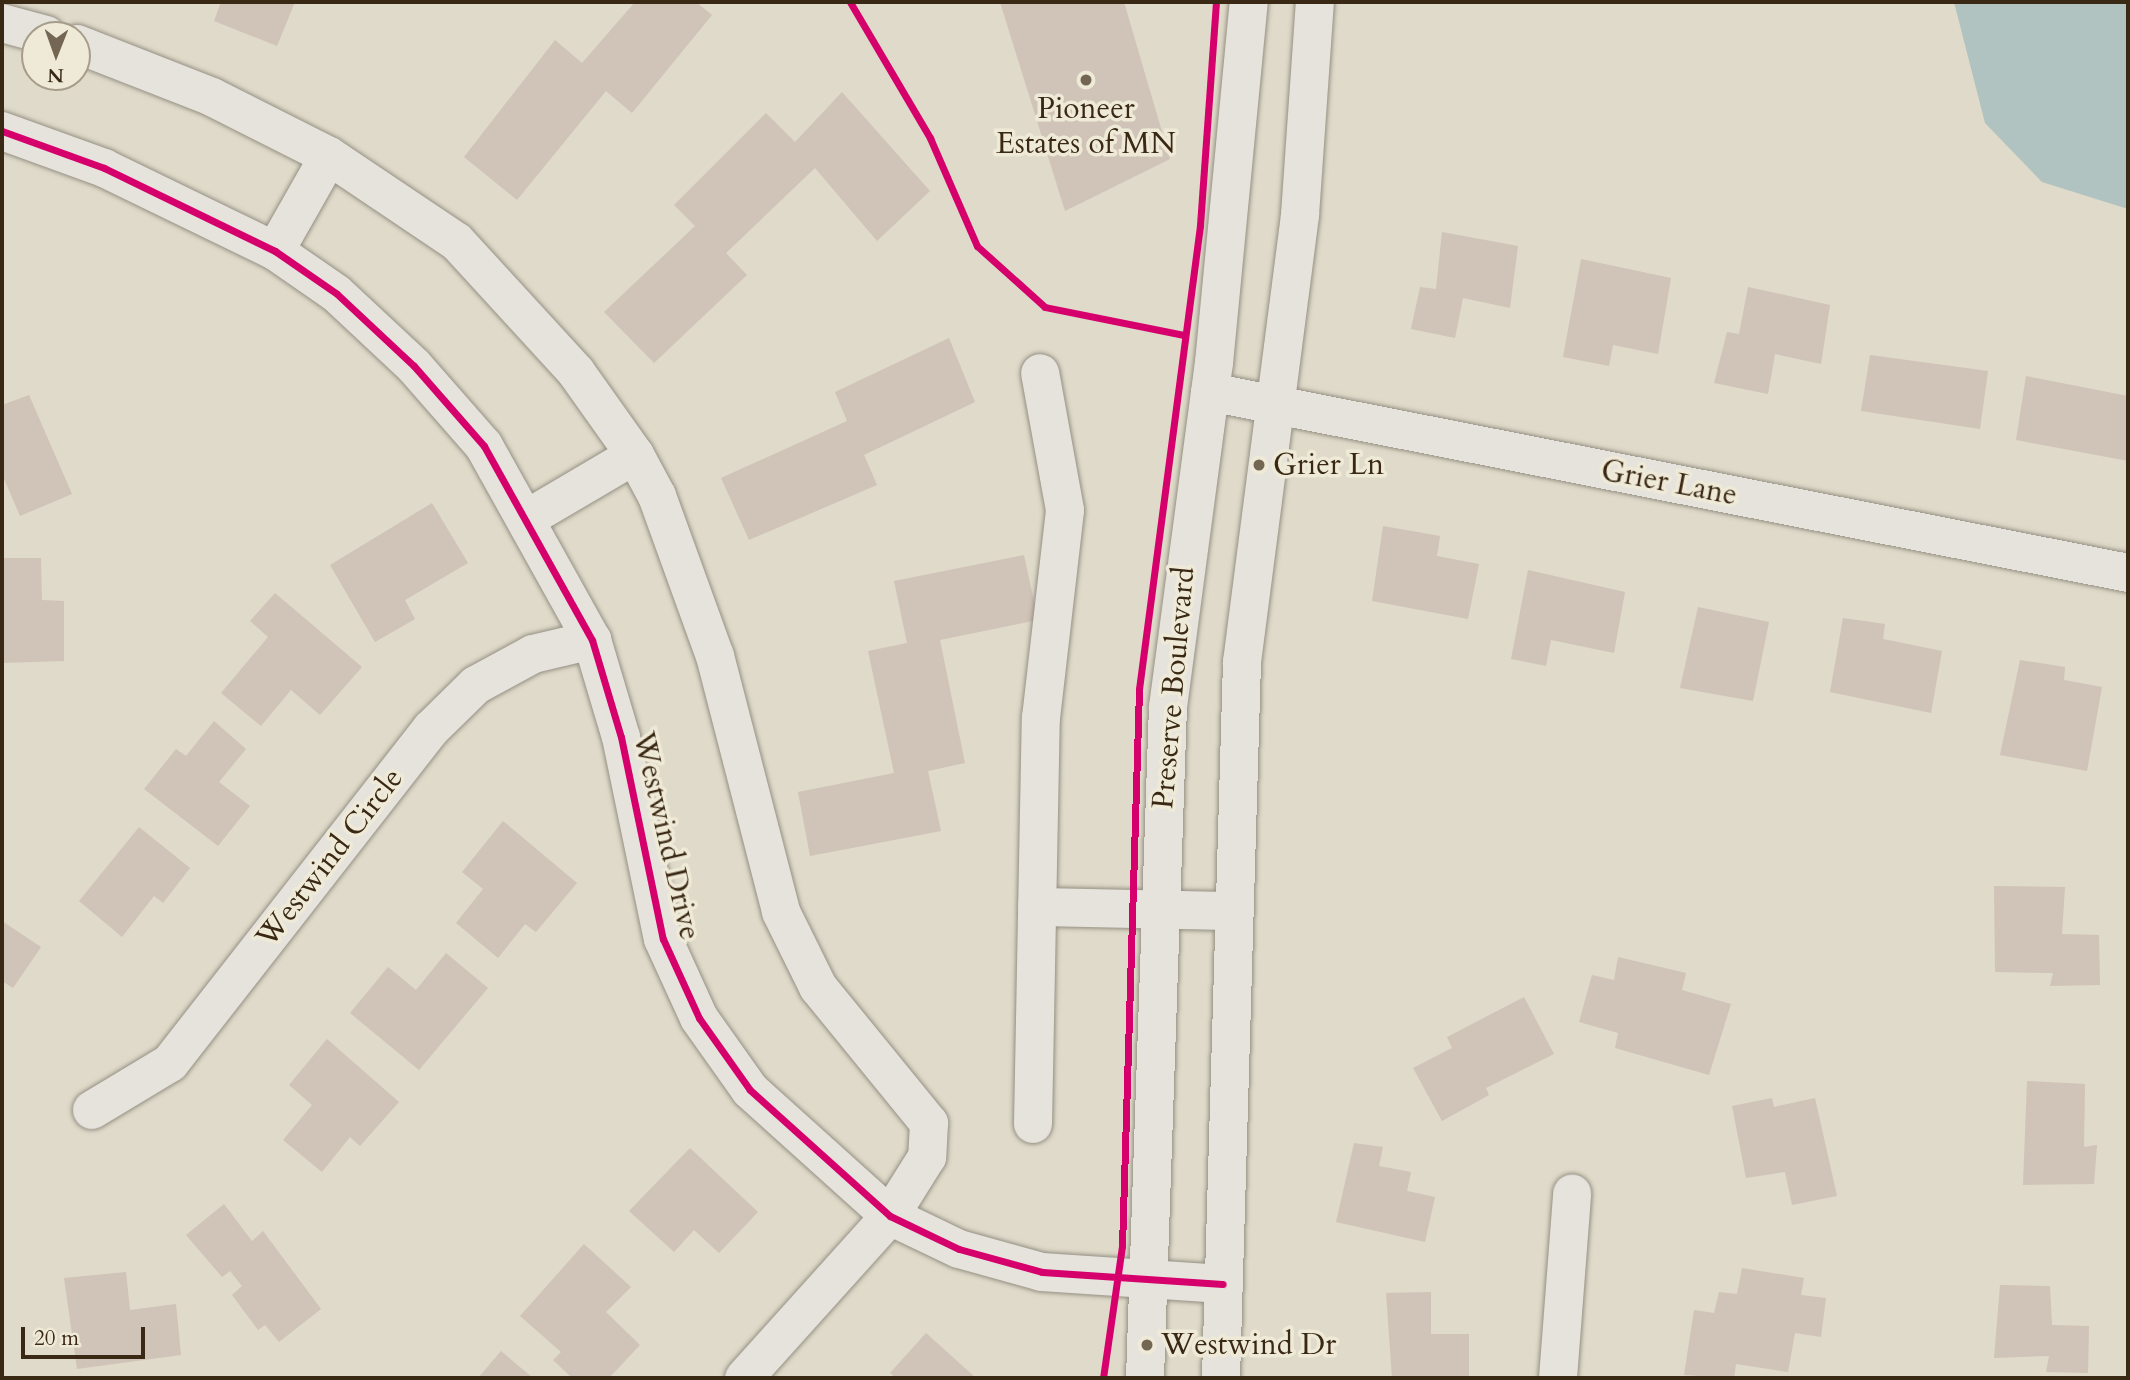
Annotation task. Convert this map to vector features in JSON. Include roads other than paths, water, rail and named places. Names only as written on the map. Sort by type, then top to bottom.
[{"type":"street","name":"Preserve Boulevard","points":[[1145,1378],[1168,707],[1210,392],[1249,2]]},
{"type":"street","points":[[1221,1378],[1231,911],[1242,662],[1300,215],[1315,2]]},
{"type":"street","points":[[2,23],[21,28]]},
{"type":"street","points":[[91,49],[212,97],[329,156],[457,242],[576,372],[635,455],[657,496],[715,656],[781,912],[818,987],[929,1124],[928,1157],[890,1216],[744,1378]]},
{"type":"street","name":"Westwind Drive","points":[[2,131],[104,168],[275,251],[337,294],[414,366],[484,446],[528,519],[592,640],[621,737],[663,939],[699,1018],[750,1090],[890,1216],[959,1249],[1042,1272],[1223,1284]]},
{"type":"street","points":[[275,251],[329,156]]},
{"type":"street","points":[[1033,1124],[1041,719],[1065,510],[1040,373]]},
{"type":"street","name":"Grier Lane","points":[[1210,392],[2128,573]]},
{"type":"street","points":[[528,519],[635,455]]},
{"type":"street","name":"Westwind Circle","points":[[92,1110],[170,1063],[430,729],[476,685],[533,654],[592,640]]},
{"type":"street","points":[[1037,907],[1231,911]]},
{"type":"street","points":[[1558,1378],[1572,1194]]},
{"type":"place","name":"Pioneer Estates of MN","points":[[1086,80]]},
{"type":"place","name":"Grier Ln","points":[[1259,465]]},
{"type":"place","name":"Westwind Dr","points":[[1147,1345]]}]
